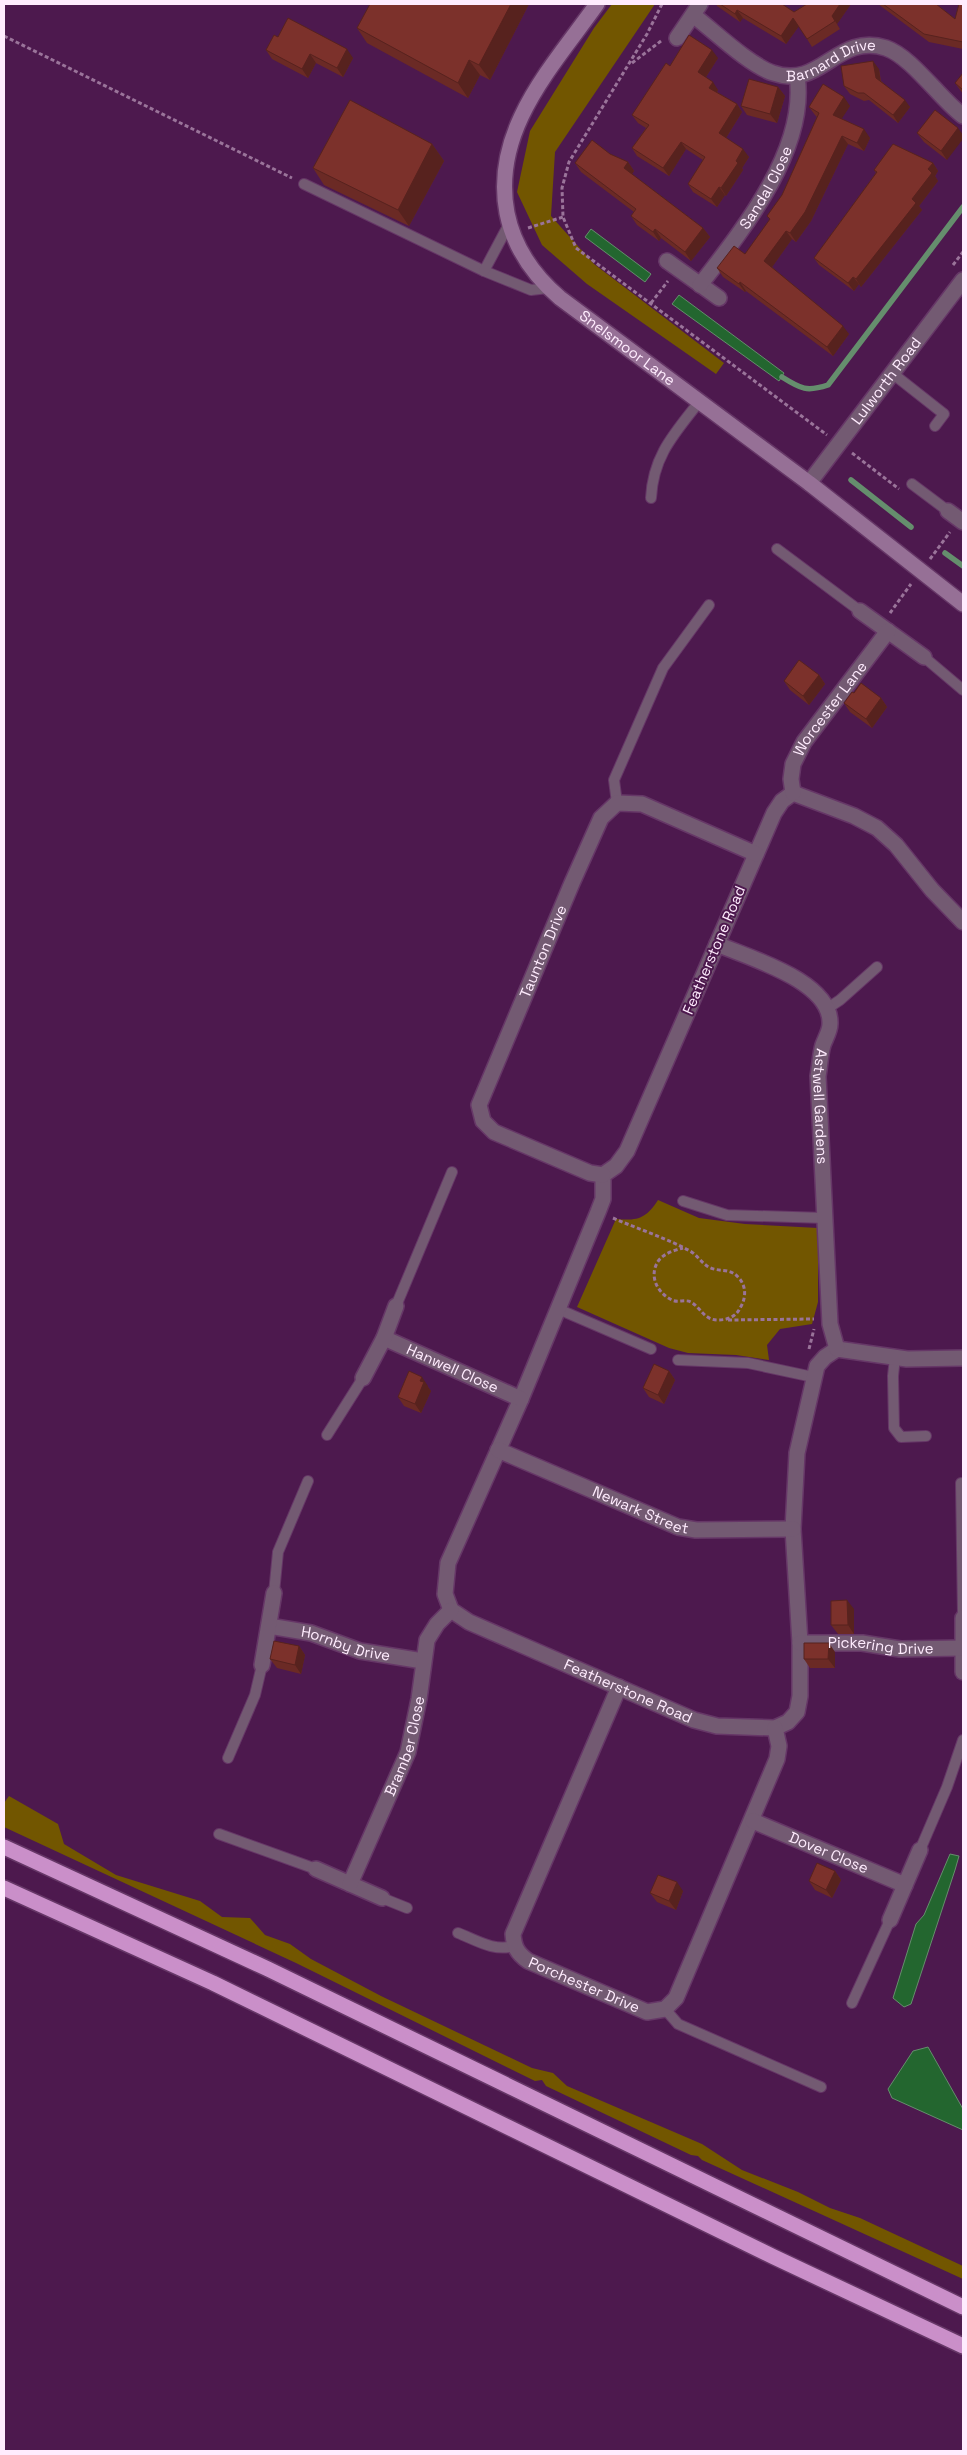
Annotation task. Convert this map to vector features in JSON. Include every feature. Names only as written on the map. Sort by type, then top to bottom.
[{"type":"highway","points":[[4,1847],[277,1973],[963,2307]]},
{"type":"highway","points":[[4,1888],[213,1983],[774,2257],[963,2346]]},
{"type":"street","name":"Snelsmoor Lane","points":[[597,4],[536,88],[513,136],[503,175],[504,200],[511,228],[529,267],[548,288],[809,483],[963,604]]},
{"type":"street","name":"Barnard Drive","points":[[674,42],[696,9],[765,70],[781,76],[797,76],[814,71],[848,49],[863,46],[883,47],[901,57],[963,116]]},
{"type":"street","name":"Sandal Close","points":[[700,285],[752,214],[778,166],[799,108],[800,97],[797,76]]},
{"type":"street","points":[[672,265],[719,298]]},
{"type":"street","name":"Lulworth Road","points":[[809,483],[963,280]]},
{"type":"street","points":[[948,510],[963,522]]},
{"type":"street","points":[[860,611],[924,657]]},
{"type":"street","name":"Worcester Lane","points":[[793,793],[791,780],[793,764],[804,742],[888,631]]},
{"type":"street","points":[[793,793],[854,816],[877,828],[896,845],[932,890],[963,922]]},
{"type":"street","name":"Featherstone Road","points":[[603,1175],[616,1166],[626,1151],[774,813],[782,800],[793,793]]},
{"type":"street","points":[[617,803],[642,804],[756,854]]},
{"type":"street","name":"Taunton Drive","points":[[603,1175],[590,1174],[494,1132],[483,1121],[479,1105],[572,882],[601,818],[617,803]]},
{"type":"street","points":[[717,944],[796,978],[810,987],[828,1008]]},
{"type":"street","name":"Astwell Gardens","points":[[828,1008],[831,1024],[822,1047],[818,1076],[830,1324],[837,1350]]},
{"type":"street","points":[[451,1610],[445,1594],[448,1562],[521,1399],[598,1212],[603,1199],[603,1175]]},
{"type":"street","points":[[363,1378],[384,1338],[396,1306]]},
{"type":"street","name":"Hanwell Close","points":[[384,1338],[521,1399]]},
{"type":"street","points":[[665,2009],[676,1998],[753,1821],[777,1760],[779,1746],[775,1728],[788,1722],[797,1712],[800,1696],[800,1643],[792,1529],[797,1453],[817,1366],[825,1357],[837,1350],[894,1357],[963,1358]]},
{"type":"street","name":"Newark Street","points":[[498,1450],[678,1527],[696,1530],[792,1529]]},
{"type":"street","points":[[262,1665],[274,1593]]},
{"type":"street","name":"Featherstone Road","points":[[451,1610],[469,1622],[694,1720],[717,1726],[775,1728]]},
{"type":"street","name":"Bramber Close","points":[[350,1884],[408,1752],[419,1700],[427,1640],[437,1624],[451,1610]]},
{"type":"street","points":[[963,1618],[963,1672]]},
{"type":"street","name":"Hornby Drive","points":[[269,1626],[311,1633],[360,1651],[423,1661]]},
{"type":"street","name":"Pickering Drive","points":[[800,1643],[862,1643],[900,1650],[962,1648]]},
{"type":"street","name":"Porchester Drive","points":[[619,1686],[514,1934],[514,1946],[520,1955],[528,1961],[647,2012],[665,2009]]},
{"type":"street","name":"Dover Close","points":[[753,1821],[904,1885]]},
{"type":"street","points":[[890,1920],[920,1850]]},
{"type":"street","points":[[316,1869],[382,1898]]},
{"type":"lane","points":[[304,184],[484,271],[531,290],[548,288]]},
{"type":"lane","points":[[484,271],[511,228]]},
{"type":"lane","points":[[892,373],[944,414],[934,426]]},
{"type":"lane","points":[[651,498],[652,477],[666,444],[699,402]]},
{"type":"lane","points":[[912,484],[948,510]]},
{"type":"lane","points":[[777,549],[860,611]]},
{"type":"lane","points":[[617,803],[614,780],[663,668],[709,605]]},
{"type":"lane","points":[[924,657],[963,690]]},
{"type":"lane","points":[[828,1008],[877,968]]},
{"type":"lane","points":[[396,1306],[452,1172]]},
{"type":"lane","points":[[683,1201],[727,1215],[825,1218]]},
{"type":"lane","points":[[558,1309],[651,1349]]},
{"type":"lane","points":[[894,1357],[894,1428],[901,1438],[926,1436]]},
{"type":"lane","points":[[678,1360],[748,1363],[814,1377]]},
{"type":"lane","points":[[327,1435],[363,1378]]},
{"type":"lane","points":[[274,1593],[278,1552],[308,1481]]},
{"type":"lane","points":[[961,1483],[963,1618]]},
{"type":"lane","points":[[228,1758],[255,1695],[262,1665]]},
{"type":"lane","points":[[963,1672],[963,1683]]},
{"type":"lane","points":[[920,1850],[947,1787],[963,1740]]},
{"type":"lane","points":[[219,1834],[316,1869]]},
{"type":"lane","points":[[382,1898],[407,1908]]},
{"type":"lane","points":[[852,2003],[890,1920]]},
{"type":"lane","points":[[458,1933],[493,1947],[505,1949],[514,1946]]},
{"type":"lane","points":[[665,2009],[678,2024],[821,2087]]},
{"type":"path","points":[[4,36],[304,184]]},
{"type":"path","points":[[629,64],[662,40],[674,42]]},
{"type":"path","points":[[511,228],[563,218]]},
{"type":"path","points":[[651,303],[672,265]]},
{"type":"path","points":[[598,1212],[683,1248],[699,1257],[707,1266],[729,1270],[738,1277],[743,1285],[745,1300],[738,1312],[727,1320]]},
{"type":"path","points":[[683,1248],[671,1251],[659,1260],[655,1272],[655,1282],[658,1290],[674,1302],[687,1301],[692,1303],[706,1317],[713,1320],[816,1319]]},
{"type":"path","points":[[814,1377],[805,1365],[820,1305],[829,1305]]},
{"type":"shaded area","points":[[612,4],[655,4],[555,152],[551,216],[594,264],[724,363],[716,374],[587,284],[542,245],[517,192],[530,131],[594,28]]},
{"type":"shaded area","points":[[591,229],[651,274],[645,282],[585,237]]},
{"type":"shaded area","points":[[679,295],[784,373],[779,381],[672,304]]},
{"type":"shaded area","points":[[658,1200],[699,1218],[745,1224],[818,1228],[818,1302],[812,1324],[780,1329],[767,1345],[769,1360],[736,1355],[688,1353],[669,1348],[577,1307],[616,1219],[630,1220],[645,1215]]},
{"type":"shaded area","points":[[9,1796],[58,1824],[64,1844],[116,1875],[200,1901],[222,1917],[250,1918],[265,1935],[290,1944],[311,1959],[381,1996],[532,2068],[553,2073],[567,2086],[702,2144],[742,2170],[798,2192],[830,2208],[860,2218],[963,2266],[963,2279],[702,2160],[698,2156],[691,2155],[546,2086],[542,2080],[535,2081],[296,1963],[4,1827],[4,1803]]},
{"type":"shaded area","points":[[950,1854],[959,1856],[955,1870],[911,2004],[904,2007],[893,1998],[916,1924],[924,1915]]},
{"type":"shaded area","points":[[928,2047],[963,2109],[963,2130],[892,2098],[888,2089],[913,2051]]},
{"type":"building","points":[[370,4],[511,4],[479,65],[469,60],[458,83],[357,28]]},
{"type":"building","points":[[720,4],[782,4],[794,12],[807,4],[840,4],[832,16],[835,21],[807,39],[793,18],[781,36],[737,10],[735,14]]},
{"type":"building","points":[[883,4],[936,4],[955,19],[959,4],[963,4],[963,42],[924,34]]},
{"type":"building","points":[[288,18],[347,49],[337,68],[310,54],[302,69],[266,50],[274,35],[278,37]]},
{"type":"building","points":[[689,35],[712,50],[698,72],[713,82],[709,88],[737,104],[719,133],[743,149],[736,161],[738,163],[711,199],[688,184],[705,157],[681,142],[663,168],[632,148],[649,125],[632,115],[666,63],[670,66]]},
{"type":"building","points":[[873,61],[876,78],[905,100],[893,115],[864,93],[858,93],[844,86],[841,66]]},
{"type":"building","points":[[963,73],[963,90],[955,83]]},
{"type":"building","points":[[749,79],[778,87],[770,114],[741,106]]},
{"type":"building","points":[[823,84],[844,97],[833,115],[864,129],[857,143],[842,136],[805,212],[790,233],[786,231],[764,261],[843,326],[827,347],[740,282],[739,284],[717,268],[734,246],[745,254],[770,219],[767,216],[782,195],[819,113],[809,107]]},
{"type":"building","points":[[350,100],[432,144],[398,210],[313,168]]},
{"type":"building","points":[[935,110],[958,128],[941,151],[917,133]]},
{"type":"building","points":[[592,140],[610,154],[628,162],[624,168],[703,228],[685,252],[655,229],[653,232],[631,216],[636,209],[575,163]]},
{"type":"building","points":[[893,144],[933,163],[928,169],[932,173],[912,199],[916,203],[856,279],[853,277],[848,283],[814,258],[877,172],[874,170]]},
{"type":"building","points":[[799,660],[819,675],[803,696],[784,681]]},
{"type":"building","points":[[861,683],[881,698],[866,719],[844,703]]},
{"type":"building","points":[[654,1364],[669,1371],[658,1395],[643,1388]]},
{"type":"building","points":[[409,1371],[422,1377],[420,1381],[424,1382],[415,1404],[398,1397]]},
{"type":"building","points":[[847,1600],[848,1625],[831,1625],[831,1601]]},
{"type":"building","points":[[274,1641],[299,1646],[295,1665],[270,1659]]},
{"type":"building","points":[[804,1643],[829,1643],[828,1659],[804,1659]]},
{"type":"building","points":[[817,1863],[835,1871],[826,1890],[809,1881]]},
{"type":"building","points":[[658,1875],[677,1882],[669,1901],[650,1893]]},
{"type":"waterway","points":[[782,377],[794,384],[809,389],[828,385],[963,207]]},
{"type":"waterway","points":[[851,480],[911,527]]},
{"type":"waterway","points":[[945,553],[963,566]]}]
